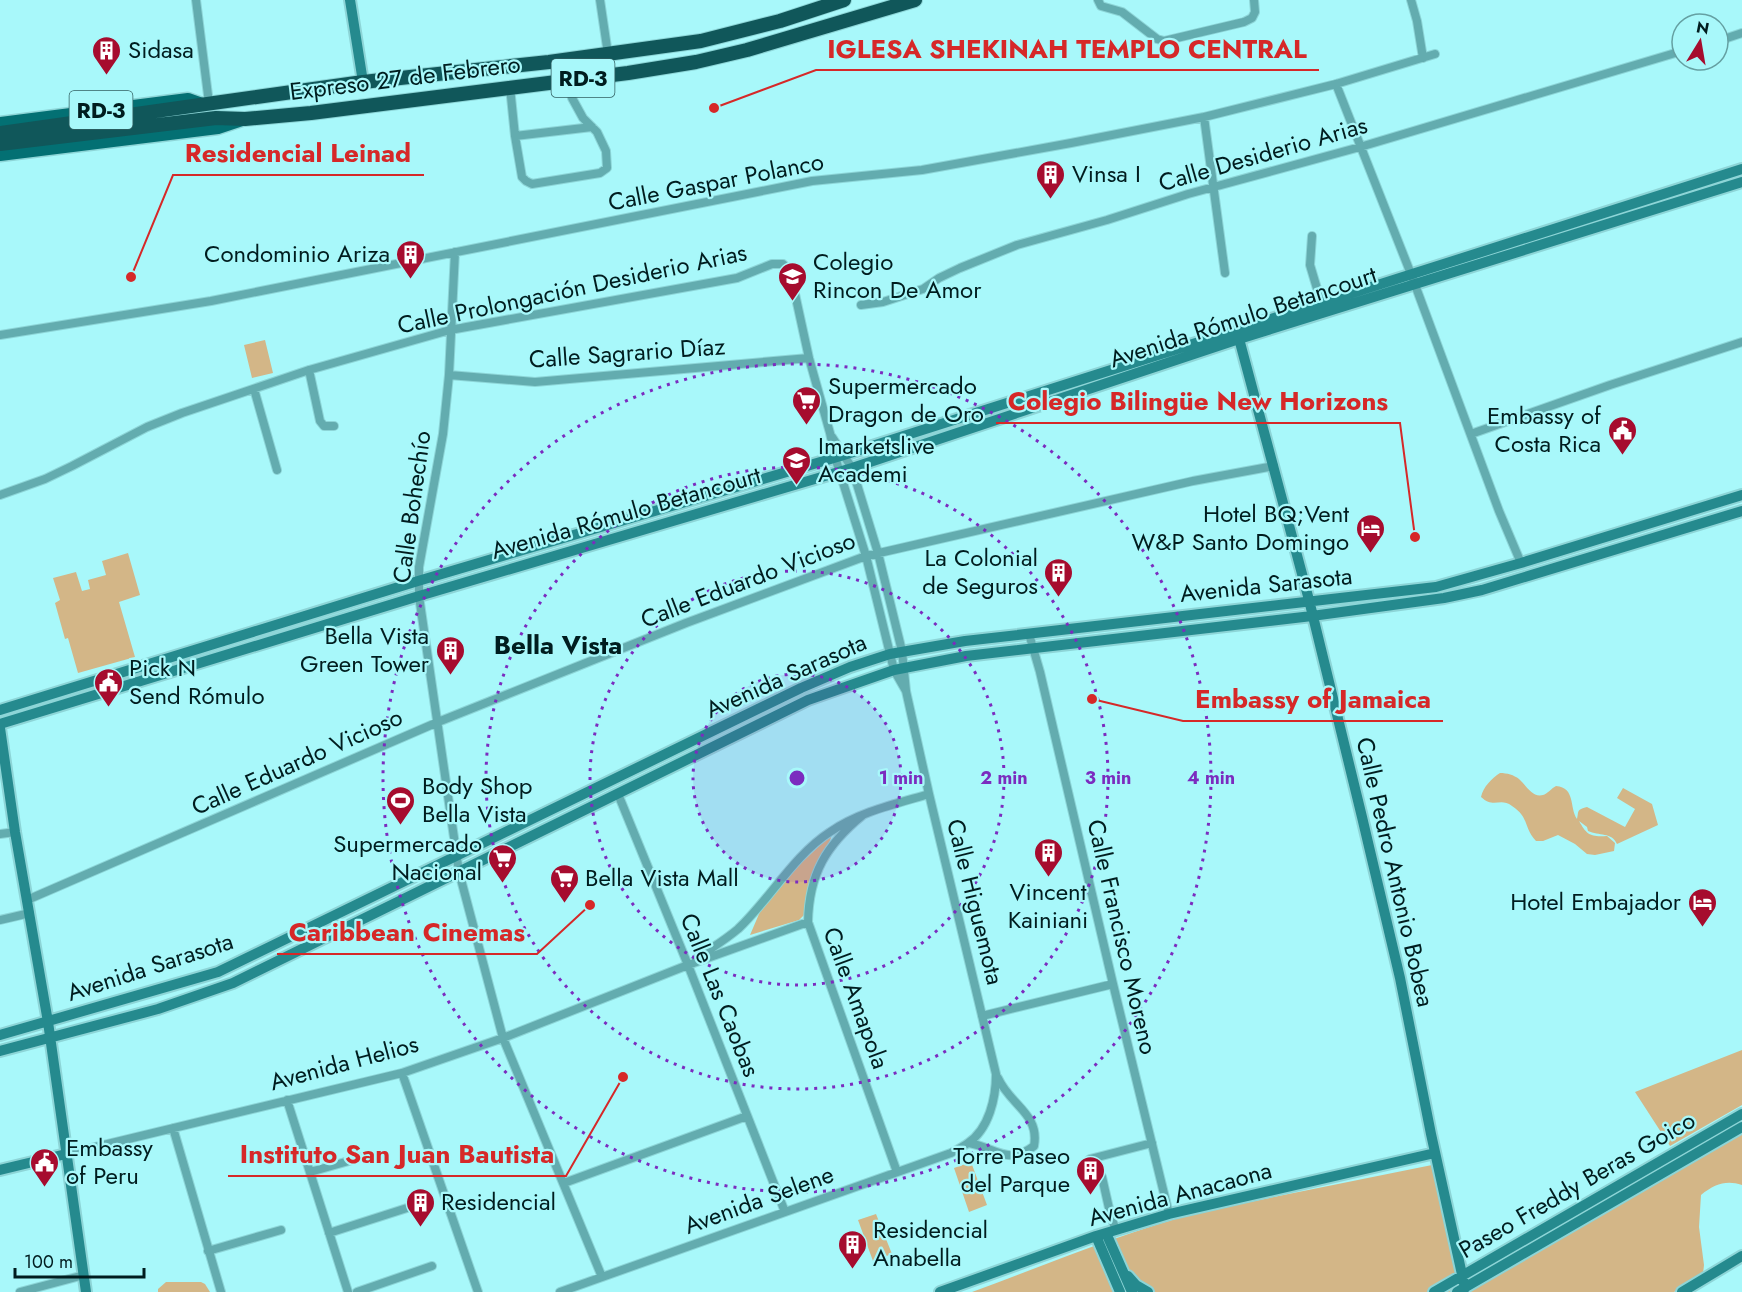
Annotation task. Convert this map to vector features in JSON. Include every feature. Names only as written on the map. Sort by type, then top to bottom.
[{"type":"highway","name":"Expreso 27 de Febrero","points":[[0,133],[363,82],[549,62],[701,41],[780,21],[844,0]]},
{"type":"highway","name":"Expreso 27 de Febrero","points":[[0,144],[216,118],[245,119],[431,98],[667,67],[747,50],[915,0]]},
{"type":"main road","points":[[350,0],[363,82]]},
{"type":"main road","name":"RD-3","points":[[0,123],[188,99],[205,103]]},
{"type":"main road","name":"RD-3","points":[[0,155],[218,128],[245,119]]},
{"type":"main road","name":"Avenida Rómulo Betancourt","points":[[0,710],[418,580],[840,456],[1237,334],[1412,279],[1742,169]]},
{"type":"main road","name":"Avenida Rómulo Betancourt","points":[[0,726],[419,596],[852,468],[1237,334],[1322,302],[1412,279],[1742,182]]},
{"type":"main road","name":"Calle Pedro Antonio Bobea","points":[[1237,334],[1309,600],[1400,978],[1462,1276],[1461,1290]]},
{"type":"main road","name":"Avenida Sarasota","points":[[0,1035],[218,972],[801,688],[850,667],[890,654],[965,641],[1436,587],[1742,495]]},
{"type":"main road","name":"Avenida Sarasota","points":[[0,1051],[158,1009],[233,983],[808,700],[899,669],[966,656],[1312,616],[1444,598],[1482,590],[1742,511]]},
{"type":"main road","points":[[0,726],[15,832],[48,1022],[86,1292]]},
{"type":"main road","name":"Paseo Freddy Beras Goico","points":[[1461,1290],[1645,1177],[1742,1114]]},
{"type":"main road","name":"Paseo Freddy Beras Goico","points":[[1434,1292],[1742,1127]]},
{"type":"main road","name":"Avenida Anacaona","points":[[940,1292],[1106,1233],[1169,1214],[1435,1153]]},
{"type":"main road","name":"Avenida Helios","points":[[0,1170],[66,1154]]},
{"type":"main road","points":[[1106,1233],[1120,1292]]},
{"type":"main road","points":[[1682,1292],[1742,1256]]},
{"type":"main road","points":[[1112,1292],[1116,1270]]},
{"type":"main road","points":[[1116,1270],[1132,1292]]},
{"type":"main road","points":[[1116,1270],[1148,1292]]},
{"type":"street","points":[[196,0],[205,103]]},
{"type":"street","points":[[600,0],[608,54]]},
{"type":"street","points":[[1098,0],[1101,6],[1119,10],[1157,39],[1164,41],[1244,22],[1252,18],[1255,12],[1254,0]]},
{"type":"street","points":[[1411,0],[1423,58]]},
{"type":"street","name":"Calle Gaspar Polanco","points":[[0,335],[211,301],[812,181],[922,170],[1204,117],[1336,84],[1436,54]]},
{"type":"street","name":"Calle Desiderio Arias","points":[[861,305],[923,290],[939,278],[1017,245],[1213,187],[1360,147],[1670,55]]},
{"type":"street","points":[[510,87],[514,136],[522,177],[526,182],[532,184],[600,173],[608,168],[606,151],[597,132],[584,118],[572,98],[568,80]]},
{"type":"street","points":[[1336,84],[1521,563]]},
{"type":"street","points":[[1204,117],[1225,273]]},
{"type":"street","points":[[514,136],[592,127]]},
{"type":"street","points":[[1312,236],[1310,265],[1322,302]]},
{"type":"street","name":"Calle Bohechío","points":[[455,252],[449,375],[443,434],[418,580],[456,857],[503,1038],[602,1277]]},
{"type":"street","name":"Calle Prolongación Desiderio Arias","points":[[0,495],[72,466],[147,427],[309,370],[450,330],[737,278],[772,264],[783,264]]},
{"type":"street","name":"Calle Higuemota","points":[[783,264],[790,271],[808,358],[830,433],[840,456],[841,471],[866,556],[890,654],[899,669],[906,691],[996,1074],[996,1091],[986,1121]]},
{"type":"street","points":[[1471,434],[1742,342]]},
{"type":"street","name":"Calle Sagrario Díaz","points":[[449,375],[535,382],[808,358]]},
{"type":"street","points":[[309,370],[320,421],[324,426],[334,426]]},
{"type":"street","points":[[254,389],[277,470]]},
{"type":"street","name":"Calle Higuemota","points":[[840,456],[852,468],[878,552],[902,651],[899,669]]},
{"type":"street","name":"Calle Eduardo Vicioso","points":[[27,900],[438,722],[686,623],[866,556],[1192,481],[1274,466]]},
{"type":"street","name":"Calle Francisco Moreno","points":[[1029,634],[1169,1214]]},
{"type":"street","name":"Calle Las Caobas","points":[[618,794],[785,1212]]},
{"type":"street","name":"Avenida Helios","points":[[688,965],[738,928],[814,844],[844,823],[929,794]]},
{"type":"street","name":"Calle Amapola","points":[[863,815],[833,844],[822,862],[813,885],[808,907],[808,922],[897,1172]]},
{"type":"street","points":[[0,834],[15,832]]},
{"type":"street","points":[[0,920],[30,913]]},
{"type":"street","name":"Avenida Helios","points":[[66,1154],[402,1073],[503,1038],[688,965],[808,922]]},
{"type":"street","points":[[982,1016],[1113,984]]},
{"type":"street","points":[[402,1073],[478,1292]]},
{"type":"street","points":[[969,1143],[1006,1156],[1023,1155],[1034,1146],[1036,1134],[1030,1118],[1007,1094],[996,1074]]},
{"type":"street","points":[[287,1100],[348,1292]]},
{"type":"street","points":[[564,1183],[747,1116]]},
{"type":"street","name":"Avenida Selene","points":[[560,1292],[951,1153],[969,1143],[986,1121]]},
{"type":"street","points":[[173,1128],[221,1292]]},
{"type":"street","points":[[1106,1233],[1111,1216],[1102,1177],[1099,1173],[1089,1170],[1088,1161],[1152,1143]]},
{"type":"street","points":[[310,1172],[363,1157]]},
{"type":"street","points":[[328,1233],[407,1208]]},
{"type":"street","points":[[208,1251],[281,1230]]},
{"type":"street","points":[[357,1292],[432,1266]]},
{"type":"street","points":[[20,1292],[84,1275]]},
{"type":"shaded area","points":[[265,340],[273,373],[252,378],[244,345]]},
{"type":"shaded area","points":[[128,553],[140,595],[119,602],[135,657],[78,673],[55,603],[60,600],[53,578],[76,572],[82,591],[90,589],[88,580],[106,575],[102,561]]},
{"type":"shaded area","points":[[1500,773],[1510,774],[1517,778],[1536,795],[1545,794],[1556,786],[1567,790],[1577,819],[1578,812],[1587,807],[1625,827],[1635,809],[1617,798],[1623,788],[1652,804],[1658,825],[1617,844],[1609,836],[1588,831],[1587,827],[1579,821],[1590,834],[1607,836],[1615,843],[1614,851],[1595,855],[1587,854],[1558,835],[1543,841],[1536,841],[1518,810],[1504,802],[1493,803],[1481,797],[1488,783]]},
{"type":"shaded area","points":[[833,833],[808,895],[805,914],[799,920],[750,935],[762,907],[799,865]]},
{"type":"shaded area","points":[[1742,1050],[1742,1105],[1670,1146],[1635,1092]]},
{"type":"shaded area","points":[[1742,1132],[1742,1185],[1721,1184],[1701,1195],[1699,1227],[1703,1274],[1674,1292],[1465,1292]]},
{"type":"shaded area","points":[[971,1162],[987,1205],[969,1212],[954,1168]]},
{"type":"shaded area","points":[[1432,1165],[1462,1292],[972,1292],[1171,1220],[1200,1212]]},
{"type":"shaded area","points":[[876,1214],[892,1254],[873,1261],[858,1220]]},
{"type":"shaded area","points":[[166,1282],[201,1282],[210,1292],[158,1292],[158,1289]]},
{"type":"place","name":"Sidasa","points":[[107,76]]},
{"type":"place","name":"IGLESA SHEKINAH TEMPLO CENTRAL","points":[[714,108]]},
{"type":"place","name":"Vinsa I","points":[[1051,200]]},
{"type":"place","name":"Residencial Leinad","points":[[131,277]]},
{"type":"place","name":"Condominio Ariza","points":[[411,280]]},
{"type":"place","name":"Colegio Rincon De Amor","points":[[792,302]]},
{"type":"place","name":"Supermercado Dragon de Oro","points":[[807,426]]},
{"type":"place","name":"Embassy of Costa Rica","points":[[1622,456]]},
{"type":"place","name":"Imarketslive Academi","points":[[797,486]]},
{"type":"place","name":"Colegio Bilingüe New Horizons","points":[[1415,537]]},
{"type":"place","name":"Hotel BQ;Vent W&P Santo Domingo","points":[[1370,554]]},
{"type":"place","name":"La Colonial de Seguros","points":[[1059,598]]},
{"type":"place","name":"Bella Vista Green Tower","points":[[450,676]]},
{"type":"place","name":"Embassy of Jamaica","points":[[1092,699]]},
{"type":"place","name":"Pick N Send Rómulo","points":[[108,708]]},
{"type":"place","name":"Body Shop Bella Vista","points":[[401,826]]},
{"type":"place","name":"Vincent Kainiani","points":[[1048,878]]},
{"type":"place","name":"Supermercado Nacional","points":[[503,884]]},
{"type":"place","name":"Bella Vista Mall","points":[[564,904]]},
{"type":"place","name":"Caribbean Cinemas","points":[[590,905]]},
{"type":"place","name":"Hotel Embajador","points":[[1702,928]]},
{"type":"place","name":"Instituto San Juan Bautista","points":[[623,1077]]},
{"type":"place","name":"Embassy of Peru","points":[[45,1188]]},
{"type":"place","name":"Torre Paseo del Parque","points":[[1091,1196]]},
{"type":"place","name":"Residencial","points":[[420,1228]]},
{"type":"place","name":"Residencial Anabella","points":[[852,1270]]},
{"type":"district","name":"Bella Vista","points":[[558,645]]}]
